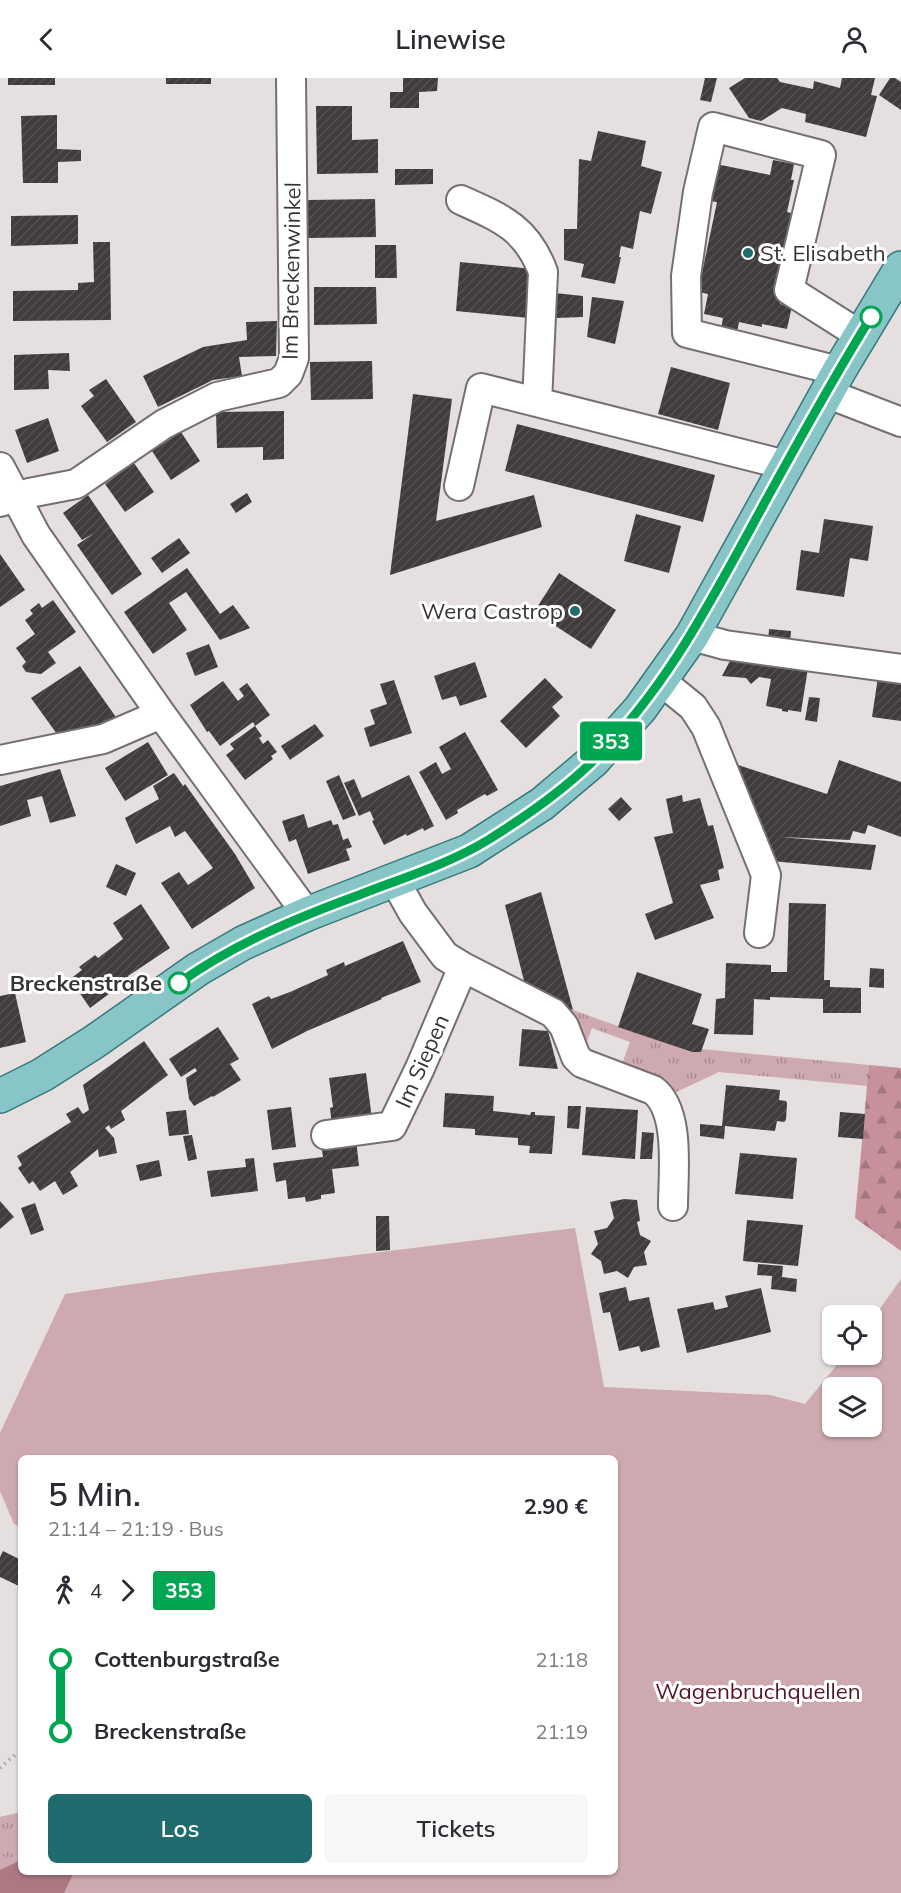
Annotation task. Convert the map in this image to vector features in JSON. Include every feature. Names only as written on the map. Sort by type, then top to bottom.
[{"type":"main road","points":[[0,1096],[42,1075],[77,1053],[198,969],[243,943],[307,914],[469,851],[542,804],[593,761],[661,681],[692,636],[833,382],[901,268]]},
{"type":"street","name":"Im Breckenwinkel","points":[[8,500],[76,484],[174,419],[217,397],[279,383],[288,374],[294,358],[291,78]]},
{"type":"street","points":[[860,335],[789,290],[821,155],[713,127],[698,192],[686,276],[687,333],[833,382],[901,422]]},
{"type":"street","points":[[461,200],[491,213],[518,231],[536,251],[543,272],[537,402]]},
{"type":"street","points":[[459,486],[481,388],[786,465]]},
{"type":"street","points":[[0,467],[8,500],[36,535],[161,714],[307,914]]},
{"type":"street","points":[[692,636],[725,645],[901,669]]},
{"type":"street","points":[[661,681],[693,707],[706,727],[766,875],[759,933]]},
{"type":"street","points":[[0,760],[104,739],[161,714]]},
{"type":"street","points":[[395,881],[413,914],[445,956],[553,1013],[564,1026],[576,1057],[582,1063],[653,1090],[661,1096],[674,1139],[673,1206]]},
{"type":"street","name":"Im Siepen","points":[[326,1135],[392,1126],[420,1068],[463,967]]},
{"type":"path","points":[[0,1768],[18,1754]]},
{"type":"green space","points":[[570,1009],[691,1052],[702,1049],[869,1065],[868,1086],[719,1072],[672,1094],[622,1064],[630,1042],[592,1028],[585,1047]]},
{"type":"green space","points":[[869,1065],[901,1068],[901,1251],[855,1218]]},
{"type":"green space","name":"Wagenbruchquellen","points":[[575,1228],[604,1387],[770,1395],[805,1404],[822,1383],[822,1437],[882,1437],[882,1377],[827,1377],[837,1365],[882,1365],[882,1306],[901,1279],[901,1893],[0,1893],[0,1855],[18,1857],[18,1875],[618,1875],[618,1455],[18,1455],[18,1526],[14,1524],[0,1491],[0,1433],[65,1294],[203,1274]]},
{"type":"green space","points":[[18,1813],[18,1875],[0,1893],[0,1817]]},
{"type":"shaded area","points":[[18,1861],[18,1875],[73,1875],[64,1893],[0,1893],[0,1870]]},
{"type":"building","points":[[8,78],[55,78],[55,85],[8,85]]},
{"type":"building","points":[[166,78],[211,78],[211,84],[166,84]]},
{"type":"building","points":[[403,78],[438,78],[437,91],[419,92],[419,108],[390,108],[390,92],[403,92]]},
{"type":"building","points":[[705,78],[717,78],[711,102],[700,100]]},
{"type":"building","points":[[745,78],[777,78],[780,82],[813,89],[814,81],[840,88],[842,78],[875,78],[871,95],[877,96],[866,137],[805,122],[806,114],[782,108],[761,121],[749,118],[729,88]]},
{"type":"building","points":[[890,78],[901,82],[901,110],[879,95]]},
{"type":"building","points":[[316,106],[352,106],[352,140],[378,139],[378,173],[317,174]]},
{"type":"building","points":[[57,115],[57,149],[81,150],[81,161],[58,162],[58,183],[23,183],[21,116]]},
{"type":"building","points":[[598,131],[646,141],[641,166],[662,172],[651,214],[640,211],[633,249],[621,246],[615,284],[581,277],[584,264],[564,260],[564,229],[577,229],[579,159],[591,161]]},
{"type":"building","name":"St. Elisabeth","points":[[773,160],[794,164],[791,180],[794,180],[787,212],[799,215],[780,304],[792,306],[787,329],[739,322],[737,332],[721,329],[723,318],[704,314],[708,294],[698,292],[717,202],[708,201],[716,164],[770,175]]},
{"type":"building","points":[[395,169],[433,169],[433,184],[395,185]]},
{"type":"building","points":[[375,199],[376,237],[308,238],[308,200]]},
{"type":"building","points":[[78,215],[78,244],[11,246],[11,216]]},
{"type":"building","points":[[93,242],[110,242],[111,320],[13,321],[13,291],[78,290],[78,283],[94,282]]},
{"type":"building","points":[[375,245],[396,245],[397,278],[375,278]]},
{"type":"building","points":[[460,262],[533,269],[529,318],[456,311]]},
{"type":"building","points":[[314,287],[376,287],[377,324],[314,325]]},
{"type":"building","points":[[555,293],[583,296],[583,317],[556,318]]},
{"type":"building","points":[[592,297],[624,301],[615,344],[587,337]]},
{"type":"building","points":[[277,321],[276,356],[239,357],[242,376],[213,380],[158,407],[143,376],[203,347],[247,340],[246,322]]},
{"type":"building","points":[[69,353],[70,371],[48,370],[49,389],[14,390],[14,355]]},
{"type":"building","points":[[372,361],[373,399],[311,400],[310,362]]},
{"type":"building","points":[[671,367],[730,383],[718,430],[658,414]]},
{"type":"building","points":[[106,379],[136,422],[107,442],[81,406],[94,396],[89,390]]},
{"type":"building","points":[[413,394],[452,399],[436,521],[534,495],[542,527],[390,575]]},
{"type":"building","points":[[284,411],[284,459],[263,460],[263,447],[217,448],[216,412]]},
{"type":"building","points":[[48,418],[59,451],[27,463],[15,430]]},
{"type":"building","points":[[517,424],[715,475],[703,522],[505,471]]},
{"type":"building","points":[[181,432],[200,461],[171,480],[152,451]]},
{"type":"building","points":[[134,463],[154,492],[125,512],[105,484]]},
{"type":"building","points":[[247,493],[252,502],[236,513],[230,504]]},
{"type":"building","points":[[88,495],[142,574],[112,595],[77,545],[94,533],[82,540],[63,513]]},
{"type":"building","points":[[636,514],[681,526],[669,573],[624,561]]},
{"type":"building","points":[[824,519],[873,526],[868,561],[850,558],[844,597],[796,590],[801,550],[819,553]]},
{"type":"building","points":[[179,538],[190,553],[162,573],[151,558]]},
{"type":"building","points":[[0,554],[25,590],[0,607]]},
{"type":"building","points":[[187,568],[220,614],[233,605],[250,628],[220,640],[186,592],[169,603],[187,630],[153,654],[124,612]]},
{"type":"building","name":"Wera Castrop","points":[[559,573],[616,610],[591,649],[534,612]]},
{"type":"building","points":[[53,600],[76,632],[48,652],[56,663],[41,674],[26,672],[22,666],[26,662],[16,648],[35,634],[25,620],[33,614],[30,610],[39,603],[42,608]]},
{"type":"building","points":[[769,629],[791,631],[790,643],[768,641]]},
{"type":"building","points":[[209,644],[218,667],[195,676],[186,653]]},
{"type":"building","points":[[733,655],[808,668],[801,712],[782,711],[782,709],[766,706],[771,679],[759,677],[751,684],[746,678],[722,676]]},
{"type":"building","points":[[475,662],[487,697],[460,706],[456,696],[442,700],[434,676]]},
{"type":"building","points":[[80,666],[118,720],[62,741],[31,698]]},
{"type":"building","points":[[878,677],[901,681],[901,721],[872,717]]},
{"type":"building","points":[[545,678],[563,697],[552,707],[560,716],[526,748],[500,721]]},
{"type":"building","points":[[394,680],[412,733],[370,747],[364,728],[375,724],[370,710],[387,704],[380,684]]},
{"type":"building","points":[[223,681],[238,701],[244,696],[239,689],[247,683],[270,715],[255,726],[253,722],[220,746],[209,731],[207,732],[190,705]]},
{"type":"building","points":[[809,697],[820,698],[817,722],[805,720]]},
{"type":"building","points":[[315,724],[324,736],[290,760],[281,746]]},
{"type":"building","points":[[255,726],[262,736],[259,738],[263,744],[268,740],[277,752],[271,756],[273,759],[245,780],[226,755],[234,749],[230,744]]},
{"type":"building","points":[[465,732],[498,790],[487,796],[485,794],[457,810],[458,813],[446,820],[419,772],[436,762],[442,774],[451,769],[439,747]]},
{"type":"building","points":[[148,742],[168,775],[125,801],[105,768]]},
{"type":"building","points":[[839,760],[901,782],[901,837],[868,825],[865,834],[853,831],[850,840],[780,837],[876,845],[871,870],[771,861],[732,763],[827,794]]},
{"type":"building","points":[[60,769],[76,816],[50,823],[42,796],[27,800],[31,816],[0,826],[0,786]]},
{"type":"building","points":[[174,773],[183,786],[185,784],[235,854],[255,888],[192,929],[161,883],[179,872],[188,885],[213,868],[185,831],[175,837],[170,826],[136,844],[125,818],[159,799],[153,786]]},
{"type":"building","points":[[339,775],[356,815],[343,820],[326,781]]},
{"type":"building","points":[[409,775],[434,826],[424,831],[423,828],[407,836],[406,834],[384,845],[372,821],[374,820],[370,811],[359,816],[344,783],[354,779],[362,798]]},
{"type":"building","points":[[682,795],[683,802],[700,798],[708,826],[713,825],[724,868],[718,870],[720,880],[700,885],[714,918],[655,940],[645,914],[673,903],[654,837],[673,833],[666,799]]},
{"type":"building","points":[[621,797],[632,809],[619,821],[608,809]]},
{"type":"building","points":[[304,814],[308,828],[331,820],[333,825],[338,824],[343,840],[348,838],[352,847],[346,849],[350,860],[308,874],[296,839],[289,842],[282,821]]},
{"type":"building","points":[[116,864],[136,873],[126,896],[106,887]]},
{"type":"building","points":[[541,892],[573,1010],[527,993],[505,905]]},
{"type":"building","points":[[789,903],[826,904],[824,980],[830,980],[830,987],[861,988],[861,1013],[823,1013],[823,999],[770,997],[770,1000],[754,999],[753,1035],[714,1034],[716,999],[725,998],[726,963],[771,965],[771,972],[787,972]]},
{"type":"building","points":[[141,904],[170,948],[128,976],[129,979],[90,1008],[70,979],[82,970],[79,967],[95,955],[98,958],[123,939],[113,923]]},
{"type":"building","points":[[403,941],[421,982],[307,1031],[272,1049],[252,1004],[269,996],[271,999],[290,992],[328,975],[326,970],[344,962],[345,966]]},
{"type":"building","points":[[870,968],[884,969],[884,988],[869,987]]},
{"type":"building","points":[[637,972],[702,994],[692,1024],[709,1029],[701,1052],[692,1052],[618,1027]]},
{"type":"building","points":[[15,993],[26,1042],[0,1048],[0,996]]},
{"type":"building","points":[[218,1027],[239,1059],[230,1064],[241,1080],[194,1106],[189,1099],[186,1078],[197,1071],[195,1068],[181,1077],[169,1059]]},
{"type":"building","points":[[522,1029],[548,1031],[558,1069],[519,1066]]},
{"type":"building","points":[[144,1041],[168,1075],[121,1111],[125,1120],[111,1129],[109,1125],[105,1128],[114,1138],[117,1153],[99,1157],[98,1149],[70,1172],[78,1186],[63,1195],[55,1181],[40,1191],[33,1181],[29,1184],[18,1168],[22,1165],[17,1156],[71,1122],[66,1114],[78,1107],[83,1114],[89,1110],[83,1085]]},
{"type":"building","points":[[366,1073],[372,1119],[332,1126],[330,1108],[333,1107],[329,1078]]},
{"type":"building","points":[[726,1085],[780,1090],[779,1100],[787,1103],[786,1120],[777,1121],[775,1131],[725,1126],[724,1139],[700,1136],[700,1124],[722,1126]]},
{"type":"building","points":[[445,1093],[494,1096],[493,1111],[530,1115],[531,1112],[535,1112],[535,1115],[555,1116],[552,1154],[529,1153],[530,1146],[518,1145],[518,1138],[475,1135],[475,1129],[443,1127]]},
{"type":"building","points":[[568,1106],[581,1106],[579,1129],[567,1128]]},
{"type":"building","points":[[291,1107],[296,1147],[272,1150],[267,1110]]},
{"type":"building","points":[[586,1107],[638,1110],[635,1159],[582,1155]]},
{"type":"building","points":[[186,1110],[189,1134],[169,1136],[166,1112]]},
{"type":"building","points":[[840,1112],[865,1114],[863,1139],[838,1137]]},
{"type":"building","points":[[642,1132],[654,1133],[652,1159],[640,1159]]},
{"type":"building","points":[[192,1135],[197,1159],[188,1161],[183,1136]]},
{"type":"building","points":[[356,1139],[359,1166],[332,1169],[335,1193],[321,1195],[321,1199],[306,1202],[305,1197],[288,1199],[286,1180],[276,1182],[273,1163],[323,1157],[321,1144]]},
{"type":"building","points":[[740,1153],[797,1158],[793,1199],[735,1194]]},
{"type":"building","points":[[254,1158],[258,1191],[211,1197],[207,1171],[246,1167],[245,1159]]},
{"type":"building","points":[[159,1160],[162,1176],[140,1181],[136,1165]]},
{"type":"building","points":[[624,1199],[637,1200],[640,1221],[637,1222],[640,1235],[651,1241],[644,1252],[647,1265],[634,1267],[628,1278],[617,1271],[604,1274],[601,1261],[591,1254],[598,1244],[594,1231],[607,1228],[614,1218],[610,1202]]},
{"type":"building","points":[[0,1201],[14,1217],[0,1229]]},
{"type":"building","points":[[35,1203],[44,1230],[31,1235],[21,1208]]},
{"type":"building","points":[[376,1216],[389,1216],[390,1250],[376,1251]]},
{"type":"building","points":[[747,1220],[803,1225],[798,1266],[743,1261]]},
{"type":"building","points":[[758,1264],[783,1266],[782,1277],[797,1279],[796,1292],[771,1289],[772,1276],[757,1275]]},
{"type":"building","points":[[626,1287],[629,1301],[649,1297],[660,1347],[641,1352],[639,1346],[619,1351],[610,1312],[603,1313],[599,1293]]},
{"type":"building","points":[[761,1288],[771,1332],[687,1353],[677,1309],[713,1302],[715,1310],[728,1307],[725,1296]]},
{"type":"building","points":[[3,1551],[18,1558],[18,1586],[0,1577],[0,1557]]},
{"type":"bus line","name":"353","points":[[179,983],[198,969],[264,933],[469,851],[542,804],[593,761],[640,709],[679,657],[871,317]]},
{"type":"place","name":"St. Elisabeth","points":[[748,253]]},
{"type":"place","name":"Wera Castrop","points":[[575,611]]},
{"type":"place","name":"Breckenstraße","points":[[179,983]]}]
